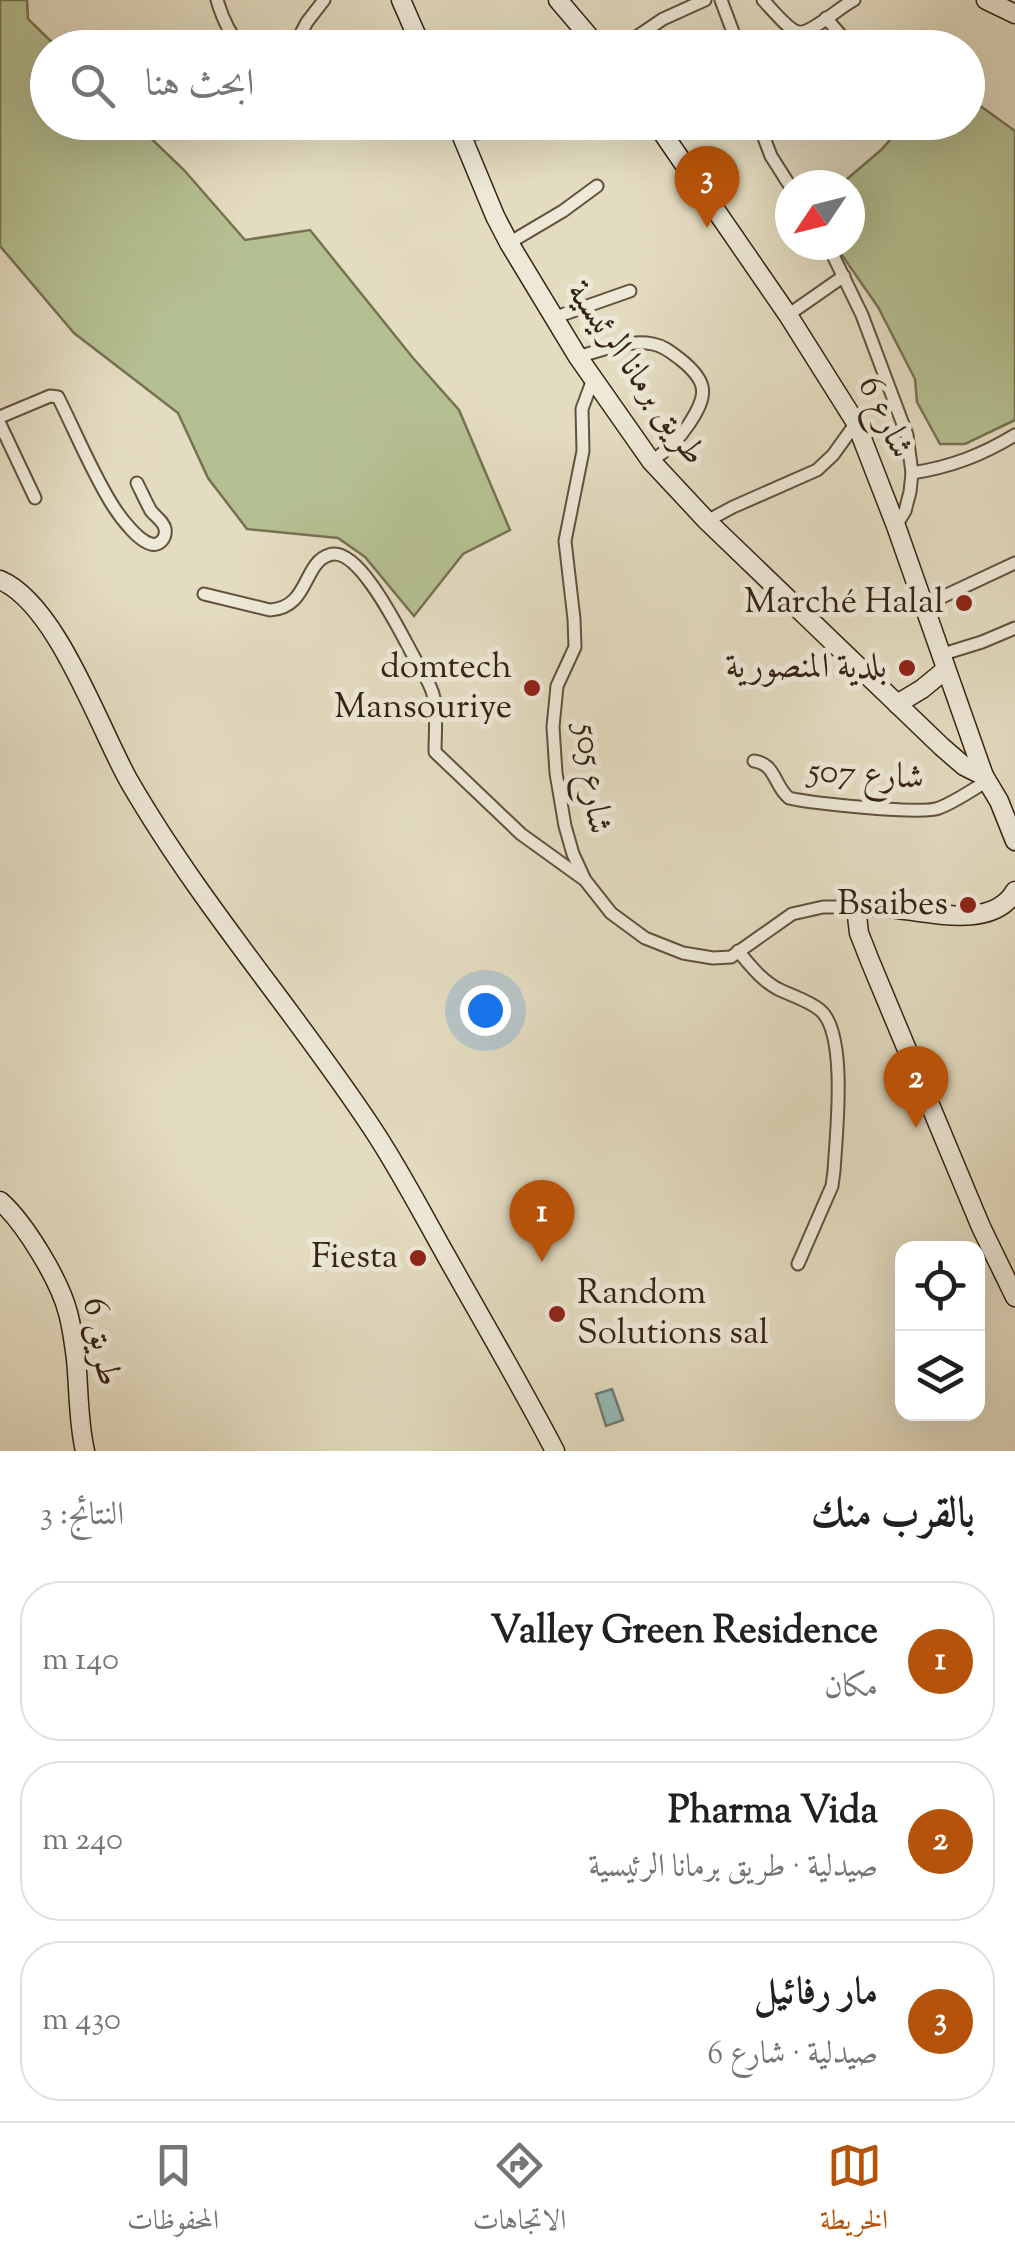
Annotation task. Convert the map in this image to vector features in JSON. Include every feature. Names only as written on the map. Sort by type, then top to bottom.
[{"type":"street","points":[[217,0],[231,30]]},
{"type":"street","points":[[303,30],[324,0]]},
{"type":"street","points":[[402,0],[414,30]]},
{"type":"street","points":[[558,0],[583,30]]},
{"type":"street","points":[[647,30],[705,0]]},
{"type":"street","points":[[763,0],[795,30]]},
{"type":"street","points":[[808,30],[826,18],[833,5],[854,0]]},
{"type":"street","points":[[986,0],[1015,14]]},
{"type":"street","points":[[720,1],[734,30]]},
{"type":"street","points":[[826,18],[836,30]]},
{"type":"street","name":"طريق برمانا الرئيسية","points":[[463,140],[495,216],[553,318],[651,461],[707,521],[942,748],[986,779],[1015,841]]},
{"type":"street","name":"شارع 6","points":[[668,140],[788,315],[856,423],[986,779]]},
{"type":"street","points":[[765,140],[780,170]]},
{"type":"street","points":[[509,243],[597,186]]},
{"type":"street","points":[[836,260],[862,315],[907,434],[912,473],[905,511],[896,526]]},
{"type":"street","points":[[788,315],[844,276]]},
{"type":"street","points":[[553,318],[630,291]]},
{"type":"street","points":[[578,357],[616,346],[654,344],[665,348],[699,378],[702,404],[679,440],[651,461]]},
{"type":"street","name":"شارع 505","points":[[593,378],[582,408],[582,462],[564,540],[575,647],[557,686],[553,728],[556,773],[572,854],[585,880],[611,913],[636,932],[683,953],[713,958],[731,957],[738,951]]},
{"type":"street","points":[[35,498],[0,420],[50,396],[58,397],[124,522],[143,540],[157,544],[166,532],[164,525],[152,512],[137,483]]},
{"type":"street","points":[[707,521],[817,470],[856,423]]},
{"type":"street","points":[[912,473],[961,462],[1015,435]]},
{"type":"street","points":[[204,594],[278,610],[292,603],[328,554],[339,554],[349,560],[389,610],[428,682],[434,699],[435,752],[522,834],[585,880]]},
{"type":"street","points":[[923,606],[1015,563]]},
{"type":"street","points":[[0,580],[16,590],[45,622],[72,663],[128,778],[182,865],[374,1132],[555,1451]]},
{"type":"street","points":[[897,704],[922,689],[942,663],[1015,628]]},
{"type":"street","points":[[942,748],[965,726]]},
{"type":"street","name":"شارع 507","points":[[754,761],[770,768],[789,798],[888,808],[938,808],[986,779]]},
{"type":"street","points":[[798,1264],[832,1186],[837,1049],[833,1027],[816,1007],[761,978],[738,951],[792,914],[824,907],[878,906],[974,915],[1006,904],[1015,891]]},
{"type":"street","points":[[856,907],[870,961],[981,1227],[1015,1297]]},
{"type":"street","name":"طريق 6","points":[[0,1201],[42,1257],[67,1310],[85,1451]]},
{"type":"green space","points":[[0,0],[27,0],[28,19],[39,30],[30,30],[30,140],[153,140],[245,240],[310,230],[459,410],[510,530],[463,554],[414,616],[365,557],[338,538],[247,529],[208,478],[178,413],[74,333],[0,246]]},
{"type":"green space","points":[[985,109],[1015,131],[1015,420],[965,444],[940,444],[917,402],[915,379],[878,307],[845,260],[865,260],[865,170],[858,170],[890,140],[985,140]]},
{"type":"water","points":[[612,1389],[623,1420],[606,1426],[596,1394]]},
{"type":"place","name":"مار رفائيل","points":[[707,228]]},
{"type":"place","name":"Marché Halal","points":[[964,603]]},
{"type":"place","name":"بلدية المنصورية","points":[[907,668]]},
{"type":"place","name":"domtech Mansouriye","points":[[532,688]]},
{"type":"place","name":"Bsaibes","points":[[968,905]]},
{"type":"place","name":"Pharma Vida","points":[[916,1128]]},
{"type":"place","name":"Fiesta","points":[[418,1258]]},
{"type":"place","name":"Valley Green Residence","points":[[542,1262]]},
{"type":"place","name":"Random Solutions sal","points":[[557,1314]]}]
